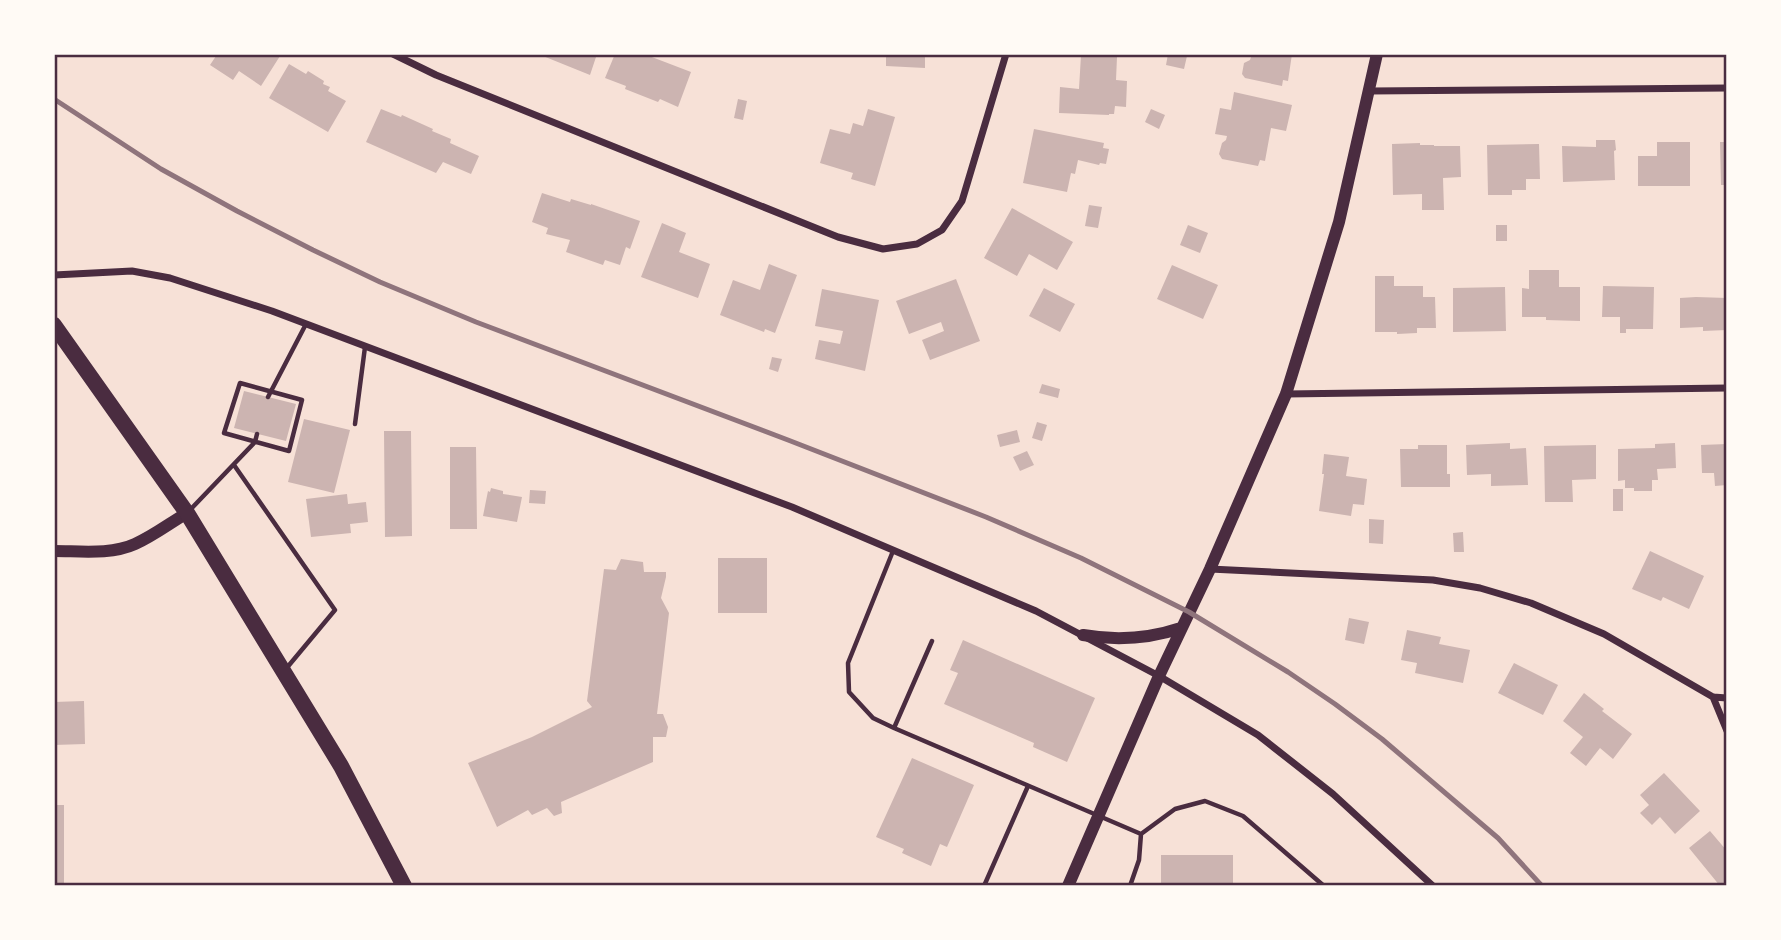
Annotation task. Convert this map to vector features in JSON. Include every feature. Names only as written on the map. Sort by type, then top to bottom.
[{"type":"main road","points":[[54,325],[187,513],[341,766],[404,886]]},
{"type":"street","points":[[393,54],[436,75],[838,237],[883,249],[917,244],[942,230],[962,201],[1006,54]]},
{"type":"street","points":[[1068,886],[1286,394],[1339,222],[1377,54]]},
{"type":"street","points":[[1370,90],[1727,88]]},
{"type":"street","points":[[54,275],[132,271],[170,278],[272,311],[792,506],[1036,611],[1159,676],[1258,735],[1333,794],[1433,886]]},
{"type":"street","points":[[1286,394],[1727,388]]},
{"type":"street","points":[[54,551],[103,551],[123,548],[135,544],[187,513]]},
{"type":"street","points":[[1210,569],[1433,580],[1479,588],[1531,603],[1604,634],[1713,697],[1727,698]]},
{"type":"street","points":[[1083,635],[1128,639],[1181,628]]},
{"type":"street","points":[[1713,697],[1727,730]]},
{"type":"lane","points":[[269,394],[306,324]]},
{"type":"lane","points":[[355,424],[365,346]]},
{"type":"lane","points":[[240,383],[269,394],[302,400],[289,451],[255,442],[224,433],[240,383]]},
{"type":"lane","points":[[187,513],[255,442],[257,434]]},
{"type":"lane","points":[[234,465],[335,610],[284,672]]},
{"type":"lane","points":[[894,550],[848,663],[849,692],[873,718],[1141,834]]},
{"type":"lane","points":[[894,728],[932,641]]},
{"type":"lane","points":[[984,886],[1028,786]]},
{"type":"lane","points":[[1130,886],[1139,860],[1141,834],[1175,809],[1205,801],[1243,816],[1324,886]]},
{"type":"building","points":[[213,54],[280,56],[261,86],[239,71],[233,80],[210,65],[216,56]]},
{"type":"building","points":[[538,54],[597,54],[590,75]]},
{"type":"building","points":[[615,54],[644,54],[691,72],[678,107],[625,89],[626,86],[605,78]]},
{"type":"building","points":[[886,54],[925,54],[925,68],[886,66]]},
{"type":"building","points":[[1168,54],[1187,56],[1184,69],[1166,65]]},
{"type":"building","points":[[1252,54],[1292,54],[1288,81],[1283,80],[1282,86],[1245,78],[1242,74],[1244,63],[1250,60]]},
{"type":"building","points":[[1081,55],[1117,57],[1116,80],[1127,81],[1126,107],[1115,106],[1114,114],[1109,115],[1059,113],[1060,87],[1079,89]]},
{"type":"building","points":[[289,64],[324,81],[323,84],[330,87],[328,91],[346,101],[328,132],[269,98]]},
{"type":"building","points":[[1234,92],[1292,105],[1286,131],[1271,128],[1265,161],[1260,160],[1258,166],[1222,159],[1219,154],[1227,136],[1215,134],[1220,108],[1231,110]]},
{"type":"building","points":[[738,99],[747,101],[743,120],[734,118]]},
{"type":"building","points":[[381,109],[433,129],[432,131],[451,139],[450,143],[479,156],[471,174],[443,162],[436,173],[366,142]]},
{"type":"building","points":[[868,109],[895,117],[875,186],[851,179],[853,173],[820,163],[830,129],[850,134],[853,123],[863,126]]},
{"type":"building","points":[[1151,109],[1165,115],[1159,129],[1145,122]]},
{"type":"building","points":[[1034,129],[1104,143],[1103,148],[1109,149],[1106,164],[1078,160],[1075,174],[1071,173],[1067,192],[1023,183]]},
{"type":"building","points":[[1596,140],[1615,140],[1615,180],[1563,182],[1562,146],[1596,147]]},
{"type":"building","points":[[1657,142],[1690,142],[1690,186],[1638,186],[1638,156],[1657,156]]},
{"type":"building","points":[[1720,142],[1727,142],[1727,185],[1721,185]]},
{"type":"building","points":[[1392,144],[1460,146],[1461,177],[1443,178],[1444,210],[1422,210],[1422,194],[1393,195]]},
{"type":"building","points":[[1539,144],[1540,179],[1526,179],[1526,190],[1512,190],[1512,195],[1488,195],[1487,145]]},
{"type":"building","points":[[542,193],[570,202],[571,199],[591,204],[640,221],[630,249],[626,247],[620,265],[605,260],[603,265],[566,252],[570,240],[546,234],[548,228],[532,222]]},
{"type":"building","points":[[1089,205],[1102,207],[1098,228],[1085,226]]},
{"type":"building","points":[[1012,208],[1073,242],[1057,270],[1029,254],[1017,276],[984,258]]},
{"type":"building","points":[[662,223],[686,233],[679,252],[710,264],[698,298],[641,277]]},
{"type":"building","points":[[1188,225],[1208,233],[1200,253],[1180,245]]},
{"type":"building","points":[[1496,225],[1507,225],[1507,241],[1496,241]]},
{"type":"building","points":[[769,264],[797,275],[775,333],[765,329],[764,332],[720,315],[733,280],[760,290]]},
{"type":"building","points":[[1172,265],[1218,285],[1203,319],[1157,299]]},
{"type":"building","points":[[1529,270],[1559,270],[1559,287],[1580,287],[1580,321],[1522,317],[1522,288],[1529,289]]},
{"type":"building","points":[[1375,276],[1394,276],[1394,286],[1423,286],[1423,297],[1435,297],[1436,328],[1417,328],[1417,333],[1375,332]]},
{"type":"building","points":[[956,279],[980,341],[930,360],[922,340],[944,331],[941,322],[909,334],[896,301]]},
{"type":"building","points":[[1603,286],[1654,287],[1653,329],[1626,329],[1626,333],[1620,333],[1620,317],[1602,317]]},
{"type":"building","points":[[1505,287],[1506,331],[1453,332],[1453,288]]},
{"type":"building","points":[[1044,288],[1075,304],[1060,332],[1029,316]]},
{"type":"building","points":[[822,289],[879,300],[865,371],[815,359],[819,340],[840,344],[843,331],[815,326]]},
{"type":"building","points":[[1680,298],[1727,298],[1727,330],[1680,328]]},
{"type":"building","points":[[772,357],[782,359],[778,372],[769,369]]},
{"type":"building","points":[[1042,384],[1060,389],[1058,398],[1039,393]]},
{"type":"building","points":[[244,391],[296,404],[286,441],[234,428]]},
{"type":"building","points":[[304,419],[350,430],[334,493],[288,482]]},
{"type":"building","points":[[1037,422],[1047,425],[1042,441],[1032,438]]},
{"type":"building","points":[[1017,430],[1020,442],[1000,447],[997,435]]},
{"type":"building","points":[[384,431],[411,431],[412,536],[385,537]]},
{"type":"building","points":[[1510,443],[1510,449],[1526,448],[1528,485],[1491,486],[1491,474],[1467,475],[1466,445]]},
{"type":"building","points":[[1675,443],[1676,468],[1657,469],[1658,480],[1652,480],[1652,491],[1634,491],[1634,488],[1625,488],[1625,480],[1618,481],[1618,449],[1655,448],[1655,444]]},
{"type":"building","points":[[1727,444],[1727,485],[1715,486],[1714,473],[1702,473],[1701,445]]},
{"type":"building","points":[[1418,445],[1447,445],[1450,487],[1401,487],[1400,449],[1418,449]]},
{"type":"building","points":[[1596,445],[1596,479],[1572,480],[1573,502],[1545,502],[1544,446]]},
{"type":"building","points":[[450,447],[476,447],[477,529],[450,529]]},
{"type":"building","points":[[1027,451],[1034,465],[1020,471],[1013,457]]},
{"type":"building","points":[[1324,454],[1349,457],[1346,476],[1367,479],[1364,505],[1353,504],[1351,516],[1319,511]]},
{"type":"building","points":[[491,488],[503,491],[503,494],[522,497],[517,522],[483,516]]},
{"type":"building","points":[[1613,489],[1623,489],[1623,511],[1613,511]]},
{"type":"building","points":[[530,490],[546,491],[545,504],[529,503]]},
{"type":"building","points":[[347,494],[348,504],[366,502],[368,522],[350,524],[351,533],[311,537],[306,499]]},
{"type":"building","points":[[1369,519],[1384,520],[1383,544],[1369,543]]},
{"type":"building","points":[[1463,532],[1464,552],[1454,552],[1453,533]]},
{"type":"building","points":[[1650,551],[1704,576],[1689,609],[1663,597],[1661,601],[1632,589]]},
{"type":"building","points":[[718,558],[767,558],[767,613],[718,613]]},
{"type":"building","points":[[621,559],[643,562],[644,572],[666,572],[661,598],[669,613],[657,714],[663,714],[668,727],[666,737],[653,737],[653,762],[561,802],[562,813],[554,816],[547,808],[532,815],[528,810],[497,827],[468,763],[532,737],[592,707],[587,701],[604,569],[616,570]]},
{"type":"building","points":[[1349,618],[1369,622],[1364,644],[1345,640]]},
{"type":"building","points":[[1407,630],[1441,637],[1439,644],[1470,650],[1463,683],[1415,673],[1417,663],[1401,660]]},
{"type":"building","points":[[963,640],[1095,698],[1067,762],[1033,747],[1034,743],[944,704],[958,673],[950,670]]},
{"type":"building","points":[[1514,663],[1558,685],[1543,715],[1498,693]]},
{"type":"building","points":[[1584,693],[1632,734],[1613,759],[1600,748],[1586,766],[1570,753],[1583,737],[1563,721]]},
{"type":"building","points":[[84,701],[85,744],[54,745],[54,702]]},
{"type":"building","points":[[912,758],[974,785],[947,847],[940,844],[931,866],[902,853],[904,849],[876,837]]},
{"type":"building","points":[[1664,773],[1700,811],[1675,834],[1660,817],[1652,825],[1640,813],[1649,805],[1640,795]]},
{"type":"building","points":[[54,805],[64,805],[64,886],[54,886]]},
{"type":"building","points":[[1710,831],[1727,851],[1727,886],[1720,886],[1689,848]]},
{"type":"building","points":[[1161,855],[1233,855],[1233,886],[1161,886]]},
{"type":"railway","points":[[54,99],[161,169],[237,211],[380,282],[476,322],[986,517],[1081,558],[1189,612],[1288,672],[1382,739],[1498,838],[1542,886]]}]
